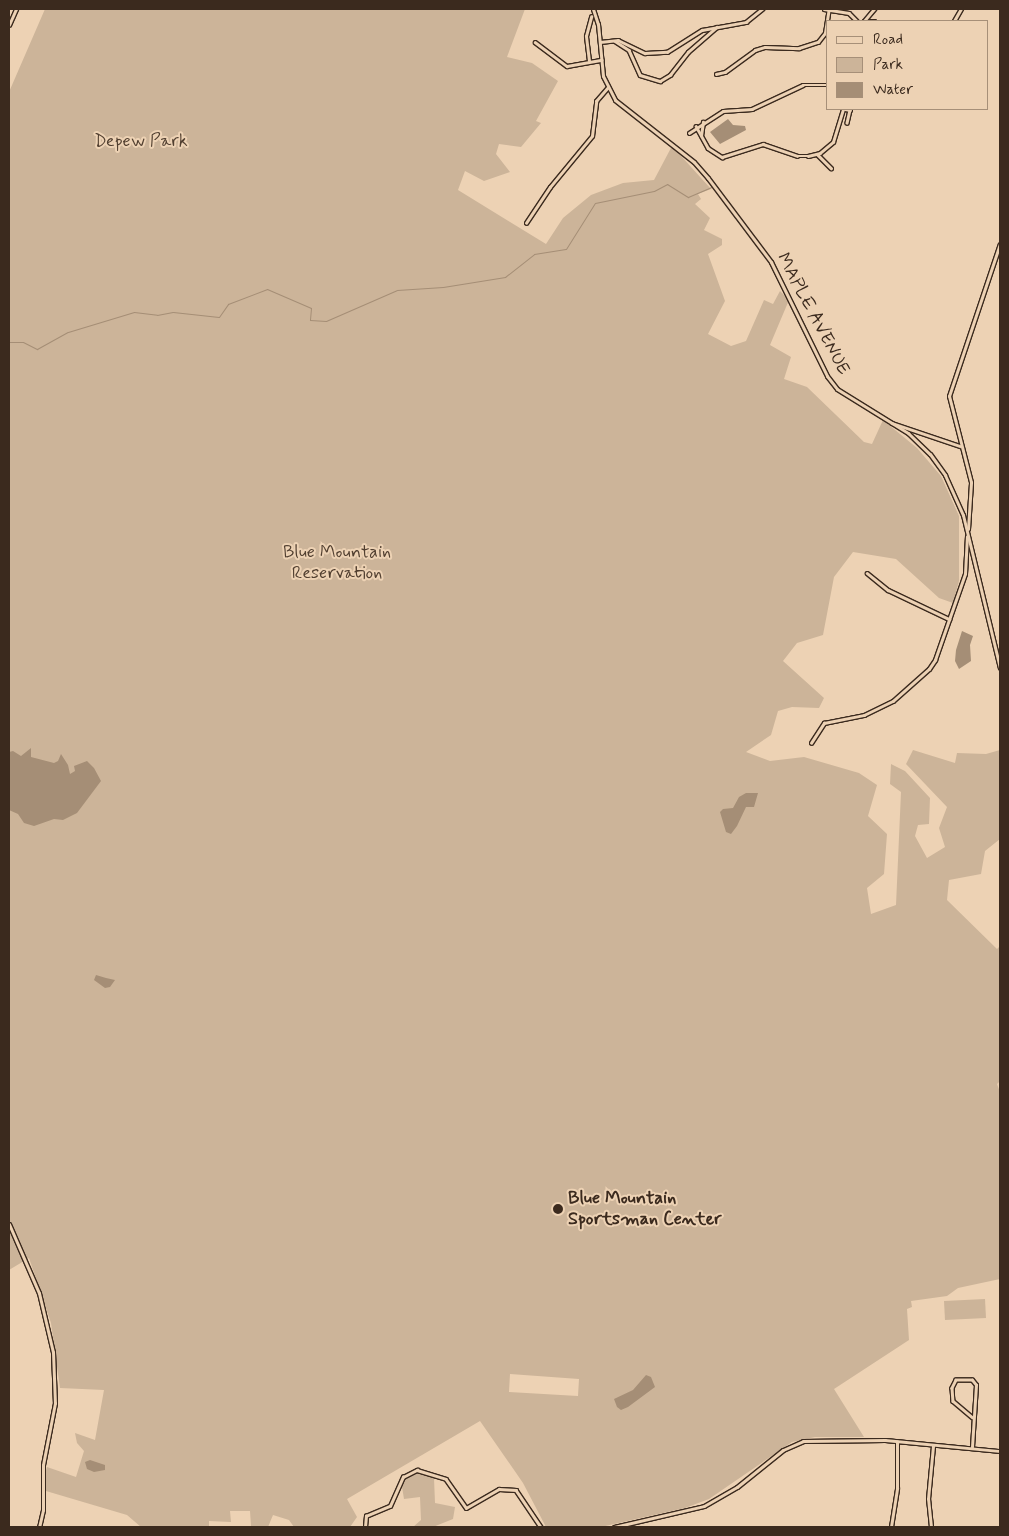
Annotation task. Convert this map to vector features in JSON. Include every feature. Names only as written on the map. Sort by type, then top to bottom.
[{"type":"street","points":[[9,25],[16,9]]},
{"type":"street","name":"MAPLE AVENUE","points":[[593,9],[600,42],[601,60],[608,88],[625,111],[694,162],[754,238],[775,268],[832,383],[850,399],[892,423],[916,440],[937,463],[956,496],[968,532],[1000,668]]},
{"type":"street","points":[[600,42],[622,40],[645,52],[658,54],[673,50],[702,30],[746,22],[762,9]]},
{"type":"street","points":[[824,9],[849,13],[856,20]]},
{"type":"street","points":[[865,20],[874,9]]},
{"type":"street","points":[[955,20],[961,9]]},
{"type":"street","points":[[589,61],[586,36],[591,16]]},
{"type":"street","points":[[615,41],[629,50],[640,75],[660,81],[670,75],[688,52],[718,26]]},
{"type":"street","points":[[716,74],[725,72],[755,50],[765,47],[800,48],[818,42],[825,34],[826,28]]},
{"type":"street","points":[[535,42],[567,66],[601,60]]},
{"type":"street","points":[[689,133],[696,126],[728,109],[759,106],[796,87],[826,85]]},
{"type":"street","points":[[526,223],[550,187],[592,136],[596,101],[608,88]]},
{"type":"street","points":[[696,126],[708,148],[722,157],[763,144],[797,156],[808,156],[818,154],[836,138],[844,110]]},
{"type":"street","points":[[847,123],[850,110]]},
{"type":"street","points":[[701,136],[703,122]]},
{"type":"street","points":[[818,154],[831,168]]},
{"type":"street","points":[[811,743],[824,723],[864,715],[896,699],[925,674],[935,660],[965,574],[972,490],[948,396],[999,253],[1000,244]]},
{"type":"street","points":[[892,423],[960,446]]},
{"type":"street","points":[[867,573],[888,590],[949,619]]},
{"type":"street","points":[[9,1224],[39,1293],[53,1352],[54,1418],[43,1465],[44,1510],[39,1527]]},
{"type":"street","points":[[972,1417],[954,1402],[952,1388],[958,1380],[972,1380],[976,1384],[972,1417],[972,1447]]},
{"type":"street","points":[[614,1527],[704,1506],[737,1487],[783,1450],[803,1441],[897,1442],[933,1446],[972,1447],[1000,1451]]},
{"type":"street","points":[[891,1527],[897,1488],[897,1442]]},
{"type":"street","points":[[931,1527],[928,1499],[933,1446]]},
{"type":"street","points":[[365,1527],[366,1516],[390,1506],[403,1477],[417,1470],[446,1479],[466,1508],[499,1489],[512,1488],[527,1502],[541,1527]]},
{"type":"green space","name":"Blue Mountain Reservation","points":[[45,9],[525,9],[507,57],[532,63],[558,81],[536,121],[541,123],[521,147],[499,144],[496,154],[510,172],[484,181],[465,171],[458,190],[546,244],[563,218],[591,195],[623,183],[654,180],[672,146],[711,189],[698,194],[701,199],[695,204],[710,218],[704,230],[722,239],[722,245],[708,254],[725,301],[708,334],[731,346],[746,341],[764,300],[773,304],[780,291],[789,300],[770,345],[791,357],[784,379],[807,387],[864,442],[872,444],[883,420],[917,448],[941,476],[959,516],[959,581],[953,603],[939,598],[896,559],[853,552],[834,577],[823,635],[797,643],[783,661],[824,698],[819,708],[792,707],[778,711],[771,735],[746,752],[770,761],[804,757],[859,773],[877,785],[868,816],[887,834],[884,874],[867,888],[871,914],[896,905],[901,792],[890,784],[891,764],[905,771],[930,798],[929,824],[918,825],[915,836],[927,858],[945,847],[939,828],[947,807],[906,764],[913,750],[955,763],[957,753],[986,754],[1000,750],[1000,839],[985,851],[981,874],[949,880],[947,900],[997,949],[1000,946],[1000,1081],[997,1084],[1000,1092],[1000,1279],[958,1288],[947,1296],[911,1301],[912,1307],[907,1309],[909,1340],[834,1389],[864,1437],[815,1437],[792,1442],[709,1499],[685,1508],[601,1527],[546,1527],[523,1483],[480,1421],[347,1499],[357,1517],[350,1527],[294,1527],[289,1520],[273,1515],[268,1527],[255,1527],[251,1526],[250,1511],[230,1511],[231,1522],[209,1521],[209,1527],[141,1527],[127,1515],[46,1491],[44,1477],[47,1467],[76,1477],[84,1451],[77,1443],[75,1433],[95,1440],[104,1390],[60,1388],[51,1323],[29,1258],[9,1270],[9,92]],"holes":[[[510,1374],[579,1379],[578,1396],[509,1392]]]},
{"type":"green space","points":[[985,1299],[986,1318],[945,1320],[944,1301]]},
{"type":"green space","points":[[415,1473],[434,1478],[435,1503],[455,1507],[453,1519],[433,1527],[413,1527],[421,1520],[420,1497],[404,1499],[402,1487],[406,1479]]},
{"type":"water","points":[[728,119],[733,125],[745,126],[746,130],[720,144],[710,132]]},
{"type":"water","points":[[962,631],[973,636],[970,645],[971,661],[959,669],[955,661],[956,650]]},
{"type":"water","points":[[31,748],[31,757],[54,763],[58,761],[61,754],[68,765],[70,774],[75,771],[74,766],[87,761],[94,768],[101,781],[77,813],[63,820],[54,819],[34,826],[24,823],[18,814],[9,810],[9,752],[13,751],[21,756]]},
{"type":"water","points":[[746,793],[758,793],[754,807],[746,807],[731,834],[726,832],[720,812],[723,809],[733,808],[739,797]]},
{"type":"water","points":[[96,975],[115,980],[110,987],[105,988],[94,980]]},
{"type":"water","points":[[646,1375],[651,1377],[655,1387],[628,1407],[621,1410],[617,1407],[614,1399],[633,1390]]},
{"type":"water","points":[[90,1460],[105,1465],[105,1470],[94,1472],[87,1469],[85,1462]]},
{"type":"waterway","points":[[9,342],[23,342],[37,349],[68,332],[134,312],[157,315],[173,312],[219,317],[228,304],[267,289],[311,308],[310,320],[326,321],[397,290],[443,287],[505,277],[534,254],[566,249],[595,203],[654,191],[667,184],[688,197],[714,186]]},
{"type":"place","name":"Blue Mountain Sportsman Center","points":[[558,1209]]},
{"type":"park label","name":"Depew Park","points":[[141,141]]}]
